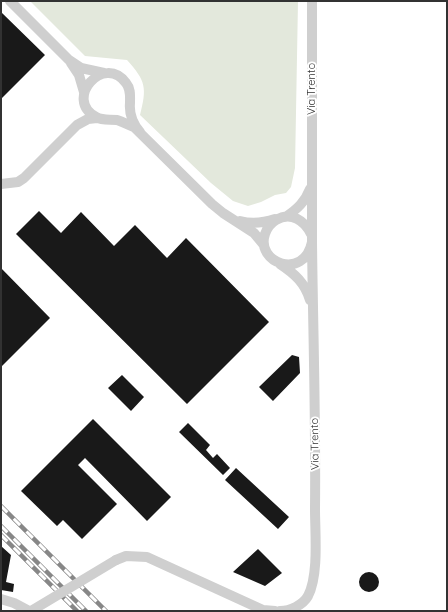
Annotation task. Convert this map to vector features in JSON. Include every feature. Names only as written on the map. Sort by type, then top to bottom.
[{"type":"street","points":[[10,1],[69,60],[81,68],[114,74],[121,77],[129,90],[132,118],[135,126],[140,132],[212,204],[254,233],[264,245]]},
{"type":"street","name":"Via Trento","points":[[280,611],[288,611],[308,596],[314,576],[315,456],[312,238],[312,1]]},
{"type":"street","points":[[69,60],[79,75],[86,107],[90,113],[97,118],[127,124],[140,132]]},
{"type":"street","points":[[77,125],[82,114],[87,85],[98,75],[106,73]]},
{"type":"street","points":[[112,120],[125,112],[130,103]]},
{"type":"street","points":[[1,184],[18,182],[24,178],[77,125],[88,119],[97,118]]},
{"type":"street","name":"Via Trento","points":[[313,177],[305,200],[296,209],[272,223],[267,229],[264,237],[264,245],[267,253],[272,259],[291,271],[302,282],[309,296],[313,312]]},
{"type":"street","points":[[234,220],[247,223],[264,223],[282,217],[295,217],[308,227],[312,238]]},
{"type":"street","name":"Via Trento","points":[[279,263],[286,265],[301,261],[307,256],[312,238]]},
{"type":"street","points":[[1,599],[14,603],[30,611],[116,560],[126,556],[137,556],[147,558],[263,610],[275,611]]},
{"type":"shaded area","points":[[30,1],[298,1],[295,168],[291,187],[286,193],[275,195],[261,202],[248,206],[233,201],[211,183],[140,115],[144,98],[143,85],[138,74],[127,60],[85,56]]},
{"type":"building","points":[[1,12],[45,55],[1,99]]},
{"type":"building","points":[[39,211],[61,233],[81,212],[114,246],[135,225],[167,258],[186,238],[269,322],[187,404],[16,234]]},
{"type":"building","points":[[1,268],[50,318],[1,367]]},
{"type":"building","points":[[292,355],[299,357],[300,373],[273,401],[259,387]]},
{"type":"building","points":[[122,375],[144,397],[131,411],[108,388]]},
{"type":"building","points":[[93,419],[171,497],[147,521],[85,458],[78,465],[117,504],[82,539],[63,520],[57,526],[21,491]]},
{"type":"building","points":[[188,423],[210,445],[206,450],[213,458],[217,454],[230,468],[223,475],[179,432]]},
{"type":"building","points":[[236,468],[289,517],[278,529],[225,480]]},
{"type":"building","points":[[1,546],[11,555],[6,582],[14,584],[13,592],[1,590]]},
{"type":"building","points":[[258,549],[282,573],[265,586],[233,572]]},
{"type":"building","points":[[369,572],[376,575],[379,582],[376,589],[369,592],[362,589],[359,582],[362,575]]},
{"type":"railway","points":[[1,506],[106,611]]},
{"type":"railway","points":[[1,526],[86,611]]},
{"type":"railway","points":[[1,535],[77,611]]}]
